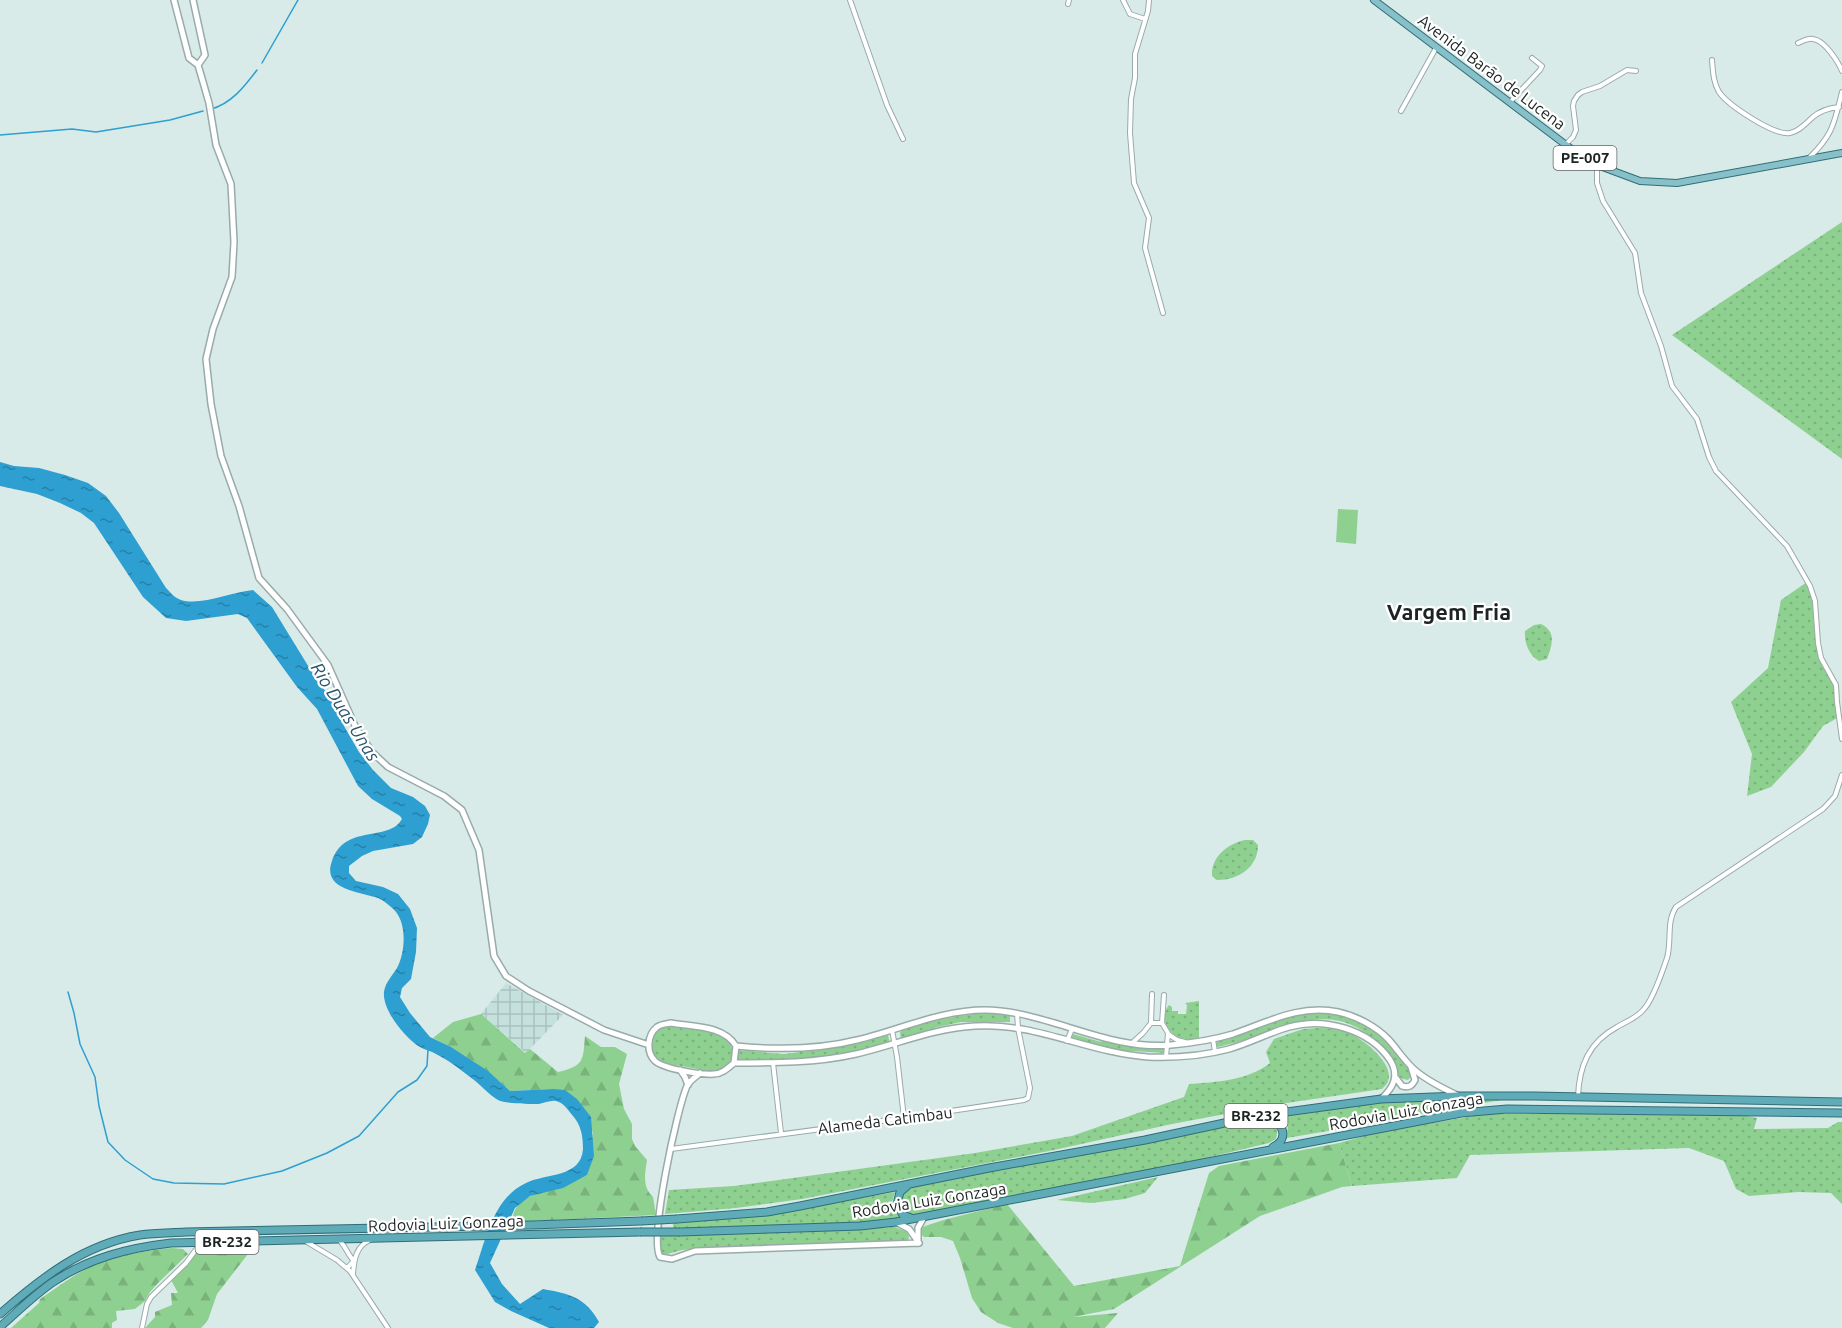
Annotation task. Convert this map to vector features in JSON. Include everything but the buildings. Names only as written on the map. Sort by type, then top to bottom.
[{"type":"highway","name":"Rodovia Luiz Gonzaga","points":[[0,1314],[36,1282],[59,1266],[86,1251],[138,1236],[186,1232],[641,1221],[767,1212],[1145,1140],[1257,1116],[1380,1099],[1459,1096],[1842,1102]]},
{"type":"highway","name":"Rodovia Luiz Gonzaga","points":[[0,1327],[52,1283],[90,1261],[139,1247],[171,1243],[860,1226],[896,1222],[1443,1116],[1482,1111],[1651,1110],[1842,1113]]},
{"type":"highway","points":[[1257,1116],[1273,1118],[1281,1124],[1283,1129],[1279,1144],[1262,1151]]},
{"type":"highway","points":[[912,1184],[900,1192],[897,1204],[900,1212],[906,1217],[921,1217]]},
{"type":"main road","points":[[174,0],[189,58],[198,65],[209,103],[216,145],[231,184],[234,242],[231,277],[213,329],[206,359],[211,404],[221,456],[239,506],[259,578],[287,609],[328,665],[356,728],[372,752],[388,766],[444,796],[462,810],[479,850],[494,956],[506,976],[529,991],[604,1030],[649,1045]]},
{"type":"main road","points":[[194,0],[205,55],[198,65]]},
{"type":"main road","name":"Avenida Barão de Lucena","points":[[1374,0],[1578,154],[1597,165],[1640,181],[1677,183],[1842,153]]},
{"type":"main road","points":[[735,1046],[789,1050],[856,1041],[940,1016],[985,1010],[1042,1018],[1103,1038],[1132,1043],[1167,1045],[1213,1040],[1282,1015],[1320,1010],[1338,1012],[1356,1018],[1374,1028],[1388,1039],[1410,1066],[1428,1080],[1459,1096]]},
{"type":"main road","points":[[734,1063],[735,1046],[722,1032],[671,1023],[656,1028],[651,1036],[650,1053],[657,1063],[680,1070],[715,1074],[726,1070],[734,1063],[800,1062],[836,1058],[956,1027],[976,1025],[1018,1028],[1100,1050],[1166,1058],[1215,1052],[1258,1040],[1290,1026],[1314,1023],[1354,1031],[1371,1041],[1385,1053],[1402,1086],[1411,1086],[1415,1080],[1410,1066]]},
{"type":"main road","points":[[680,1070],[686,1077],[688,1085]]},
{"type":"main road","points":[[700,1073],[688,1085],[670,1149],[660,1207],[658,1254],[660,1257],[676,1257],[695,1251],[919,1243]]},
{"type":"main road","points":[[1380,1099],[1389,1092],[1396,1078]]},
{"type":"main road","points":[[919,1243],[918,1228],[921,1217]]},
{"type":"main road","points":[[896,1222],[909,1229],[919,1243]]},
{"type":"street","points":[[850,0],[887,105],[903,139]]},
{"type":"street","points":[[1123,0],[1130,14],[1145,19]]},
{"type":"street","points":[[1149,0],[1135,54],[1130,134],[1134,183],[1149,218],[1145,248],[1163,313]]},
{"type":"street","points":[[1798,43],[1809,39],[1819,41],[1836,58],[1842,71]]},
{"type":"street","points":[[1401,111],[1437,48]]},
{"type":"street","points":[[1510,102],[1540,70],[1542,66],[1532,58]]},
{"type":"street","points":[[1712,60],[1714,79],[1721,94],[1751,117],[1773,130],[1791,133],[1815,115],[1839,107]]},
{"type":"street","points":[[1566,144],[1576,130],[1574,101],[1578,95],[1600,86],[1627,70],[1636,70]]},
{"type":"street","points":[[1806,161],[1828,137],[1842,92]]},
{"type":"street","points":[[1597,165],[1597,183],[1603,201],[1635,253],[1641,293],[1661,346],[1672,386],[1697,419],[1716,471],[1787,546],[1810,586],[1815,601],[1816,629],[1822,661],[1836,685],[1842,739]]},
{"type":"street","points":[[1578,1098],[1579,1075],[1589,1052],[1606,1033],[1638,1015],[1648,1004],[1667,958],[1671,917],[1676,907],[1823,809],[1835,796],[1842,775]]},
{"type":"street","points":[[1132,1043],[1151,1023],[1152,994]]},
{"type":"street","points":[[1164,995],[1162,1023],[1168,1034],[1177,1040],[1189,1043]]},
{"type":"street","points":[[1152,1001],[1164,1002]]},
{"type":"street","points":[[1017,1013],[1018,1028]]},
{"type":"street","points":[[1151,1023],[1162,1023]]},
{"type":"street","name":"Alameda Catimbau","points":[[670,1149],[1019,1102],[1028,1098],[1030,1088],[1018,1028]]},
{"type":"street","points":[[1067,1041],[1072,1029]]},
{"type":"street","points":[[892,1030],[904,1118]]},
{"type":"street","points":[[1166,1058],[1168,1034]]},
{"type":"street","points":[[1213,1040],[1215,1052]]},
{"type":"street","points":[[773,1063],[781,1133]]},
{"type":"street","points":[[353,1274],[358,1250],[364,1242],[373,1238]]},
{"type":"street","points":[[338,1239],[354,1261]]},
{"type":"street","points":[[304,1240],[318,1247],[353,1274],[388,1328]]},
{"type":"street","points":[[142,1328],[147,1304],[151,1297],[186,1263],[201,1243]]},
{"type":"street","points":[[347,1268],[354,1261]]},
{"type":"shaded area","points":[[506,983],[563,1015],[526,1053],[481,1014]]},
{"type":"green space","points":[[1842,222],[1842,459],[1672,335]]},
{"type":"green space","points":[[1338,509],[1358,510],[1356,544],[1336,542]]},
{"type":"green space","points":[[1807,582],[1816,608],[1817,638],[1824,664],[1837,690],[1839,717],[1823,726],[1804,752],[1771,787],[1747,796],[1752,754],[1731,702],[1768,668],[1781,600]]},
{"type":"green space","points":[[1541,624],[1549,631],[1552,639],[1547,659],[1539,661],[1532,656],[1528,648],[1525,631],[1534,625]]},
{"type":"green space","points":[[1253,840],[1258,845],[1255,860],[1251,866],[1233,878],[1217,880],[1212,876],[1214,862],[1222,852],[1233,844]]},
{"type":"green space","points":[[1199,1001],[1199,1038],[1184,1039],[1174,1035],[1166,1023],[1166,1009],[1169,1005],[1172,1011],[1186,1014],[1187,1005],[1185,1003]]},
{"type":"green space","points":[[1320,1011],[1354,1017],[1372,1027],[1403,1057],[1411,1071],[1410,1078],[1408,1080],[1398,1076],[1390,1054],[1363,1031],[1336,1020],[1322,1019],[1293,1024],[1230,1044],[1218,1047],[1216,1045],[1217,1041],[1268,1022]]},
{"type":"green space","points":[[985,1013],[1010,1014],[1010,1022],[961,1022],[901,1039],[900,1032],[903,1030],[933,1021]]},
{"type":"green space","points":[[481,1014],[525,1053],[530,1049],[558,1072],[577,1065],[580,1061],[584,1051],[585,1036],[601,1047],[615,1047],[627,1054],[619,1084],[624,1109],[632,1124],[632,1139],[647,1160],[646,1184],[653,1197],[656,1215],[513,1222],[517,1207],[525,1199],[587,1175],[593,1132],[553,1089],[510,1091],[474,1062],[433,1038],[453,1022]]},
{"type":"green space","points":[[671,1025],[716,1032],[729,1038],[733,1051],[732,1062],[724,1069],[714,1072],[664,1063],[653,1053],[651,1041],[658,1031]]},
{"type":"green space","points":[[1317,1028],[1345,1032],[1369,1046],[1387,1067],[1388,1082],[1382,1089],[1273,1105],[1172,1124],[1054,1150],[802,1199],[665,1214],[669,1190],[734,1186],[975,1153],[1072,1136],[1184,1097],[1189,1084],[1231,1080],[1251,1074],[1270,1063],[1266,1052],[1274,1039],[1303,1029]]},
{"type":"green space","points":[[1073,1034],[1101,1042],[1166,1047],[1165,1053],[1131,1051],[1127,1053],[1071,1039]]},
{"type":"green space","points":[[888,1035],[890,1044],[833,1055],[794,1060],[735,1060],[736,1050],[784,1054],[817,1050]]},
{"type":"green space","points":[[1425,1098],[1509,1099],[1287,1138],[1288,1125],[1279,1114],[1337,1104]]},
{"type":"green space","points":[[1485,1114],[1737,1114],[1757,1118],[1754,1129],[1828,1128],[1842,1122],[1842,1204],[1831,1193],[1798,1192],[1749,1196],[1736,1189],[1724,1161],[1689,1148],[1470,1155],[1457,1178],[1352,1186],[1339,1143],[1375,1133]]},
{"type":"green space","points":[[1262,1117],[1273,1119],[1278,1128],[1276,1139],[1269,1143],[1084,1187],[907,1217],[898,1200],[901,1194],[914,1184]]},
{"type":"green space","points":[[1339,1143],[1352,1186],[1342,1187],[1260,1216],[1114,1309],[1073,1317],[1118,1313],[1105,1328],[1013,1328],[998,1323],[981,1312],[972,1298],[953,1241],[941,1237],[924,1237],[919,1232],[920,1228],[931,1224],[1007,1204],[1074,1286],[1180,1266],[1209,1173],[1219,1166]]},
{"type":"green space","points":[[1158,1177],[1145,1193],[1125,1199],[1091,1203],[1057,1200]]},
{"type":"green space","points":[[895,1192],[892,1202],[893,1210],[902,1219],[859,1224],[674,1230],[672,1220],[806,1208]]},
{"type":"green space","points":[[895,1227],[907,1232],[908,1241],[704,1248],[682,1250],[664,1255],[660,1250],[661,1235],[805,1232]]},
{"type":"green space","points":[[255,1245],[217,1294],[208,1320],[201,1328],[145,1328],[155,1317],[155,1312],[172,1305],[171,1293],[178,1293],[171,1280],[202,1246]]},
{"type":"green space","points":[[172,1248],[183,1249],[188,1254],[135,1309],[116,1311],[117,1320],[112,1323],[112,1328],[11,1328],[39,1303],[40,1299],[87,1268],[121,1256]]},
{"type":"water","name":"Rio Duas Unas","points":[[0,462],[65,475],[88,483],[106,496],[166,588],[179,599],[207,600],[253,590],[272,607],[318,682],[335,703],[344,726],[373,770],[391,788],[413,797],[425,806],[430,815],[422,837],[413,844],[373,851],[362,856],[349,866],[349,873],[356,881],[383,887],[398,894],[410,909],[417,928],[416,952],[411,979],[402,988],[400,997],[430,1037],[451,1047],[488,1071],[510,1091],[565,1090],[577,1099],[591,1117],[594,1156],[587,1175],[563,1188],[530,1196],[515,1208],[490,1263],[502,1284],[520,1304],[543,1289],[569,1295],[582,1302],[594,1314],[599,1322],[594,1328],[549,1328],[511,1311],[495,1302],[475,1270],[487,1233],[498,1209],[515,1190],[526,1183],[561,1173],[576,1165],[583,1149],[582,1135],[576,1119],[561,1103],[550,1101],[539,1104],[518,1104],[498,1100],[454,1065],[414,1043],[391,1015],[384,999],[384,992],[402,955],[404,940],[400,918],[380,899],[337,884],[330,871],[338,849],[346,842],[396,826],[402,819],[400,816],[372,799],[358,786],[317,709],[297,687],[247,618],[238,614],[186,621],[166,618],[143,597],[94,523],[81,513],[60,503],[37,494],[0,486]]},
{"type":"waterway","points":[[262,63],[298,0]]},
{"type":"waterway","points":[[211,109],[231,99],[257,70]]},
{"type":"waterway","points":[[0,135],[72,129],[96,132],[170,120],[203,111]]},
{"type":"waterway","points":[[68,992],[80,1044],[95,1077],[108,1142],[125,1160],[153,1179],[174,1183],[224,1184],[282,1171],[327,1153],[359,1136],[398,1092],[417,1080],[427,1066],[428,1049]]},
{"type":"district","name":"Vargem Fria","points":[[1449,612]]}]
